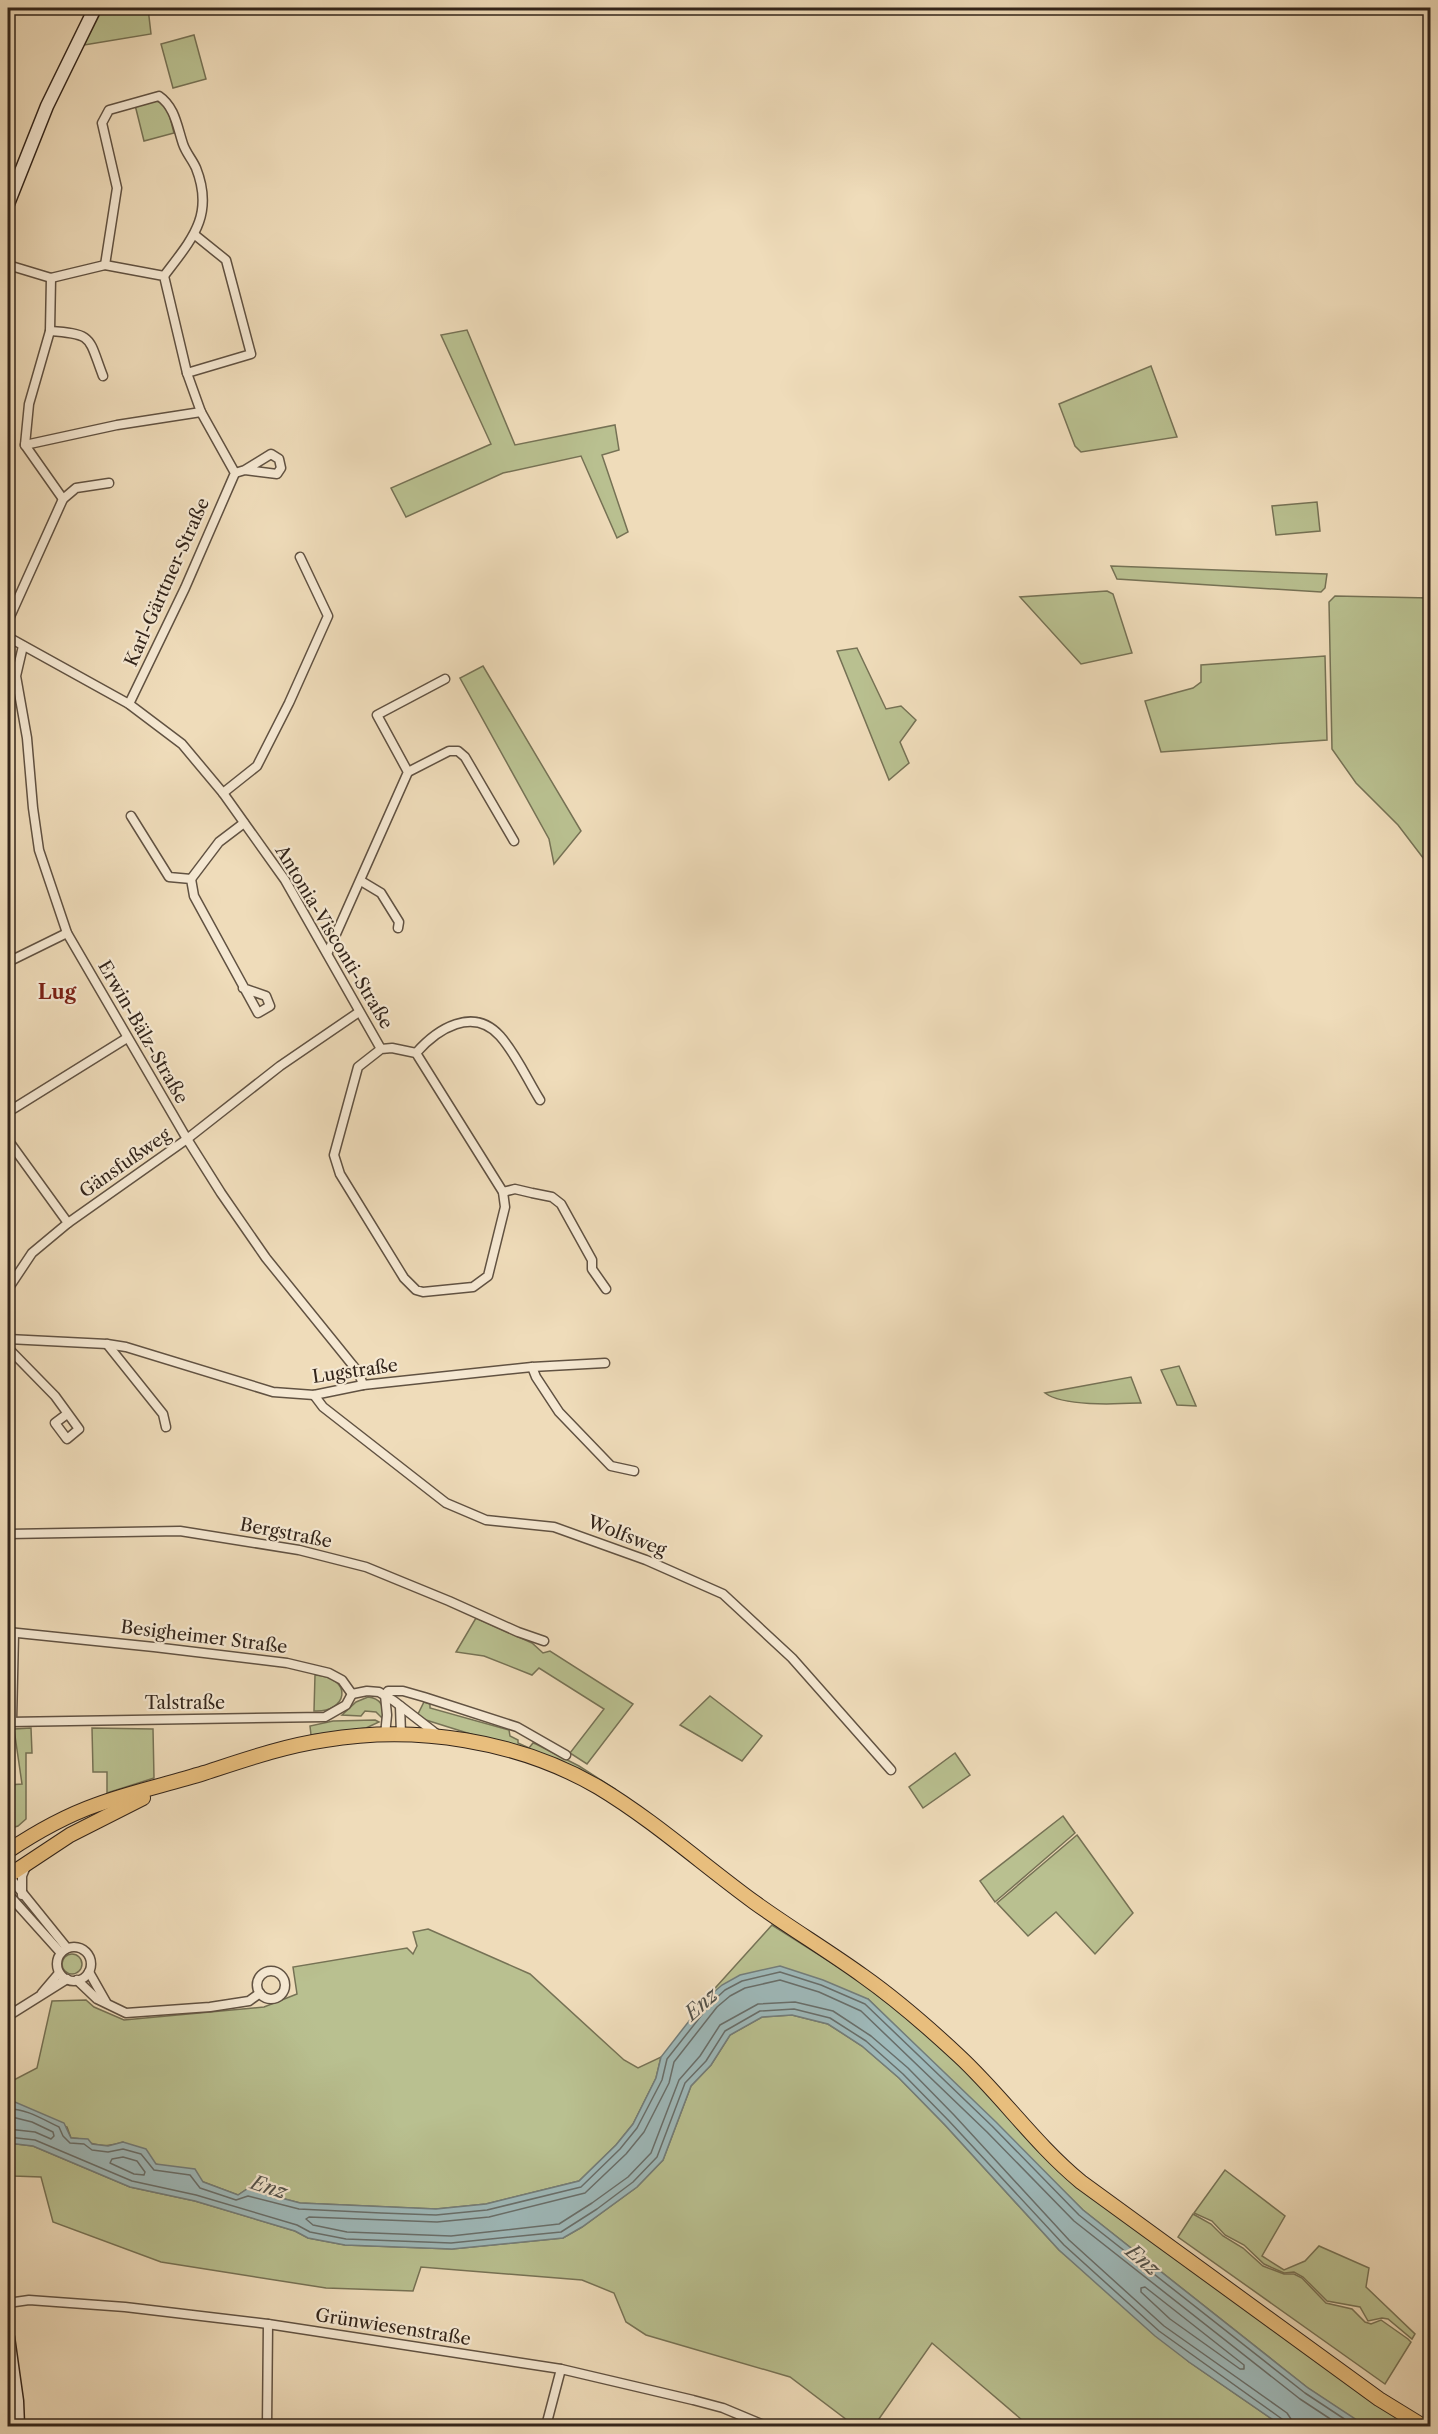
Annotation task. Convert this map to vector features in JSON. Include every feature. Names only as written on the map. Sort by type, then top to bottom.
[{"type":"main road","points":[[8,204],[47,106],[95,8]]},
{"type":"main road","points":[[8,1851],[46,1828],[89,1808],[298,1745],[327,1740],[401,1734],[439,1736],[491,1746],[557,1767],[594,1785],[651,1823],[775,1917],[862,1975],[905,2008],[962,2058],[1038,2142],[1082,2181],[1379,2399],[1423,2427]]},
{"type":"main road","points":[[8,1875],[104,1816],[180,1781]]},
{"type":"main road","points":[[8,2337],[18,2427]]},
{"type":"street","points":[[105,265],[117,188],[102,123],[109,110],[159,96],[169,103],[186,153],[195,165],[203,190],[201,214],[195,235],[164,276]]},
{"type":"street","points":[[187,373],[251,354],[226,260],[195,235]]},
{"type":"street","points":[[8,265],[51,278],[105,265],[164,276]]},
{"type":"street","points":[[164,276],[187,373],[201,412],[235,473],[245,470]]},
{"type":"street","points":[[51,278],[50,331],[29,404],[25,445],[63,499]]},
{"type":"street","points":[[50,331],[79,333],[89,342],[103,376]]},
{"type":"street","points":[[25,445],[117,425],[201,412]]},
{"type":"street","name":"Karl-Gärttner-Straße","points":[[129,704],[185,588],[235,473]]},
{"type":"street","points":[[8,621],[63,499],[76,488],[109,483]]},
{"type":"street","points":[[222,793],[257,766],[328,616],[300,557]]},
{"type":"street","name":"Antonia-Visconti-Straße","points":[[8,637],[129,704],[182,744],[222,793],[285,880],[381,1048],[417,1053]]},
{"type":"street","name":"Erwin-Bälz-Straße","points":[[23,646],[12,677],[27,738],[39,850],[67,933],[187,1139],[266,1258],[358,1373],[363,1385]]},
{"type":"street","points":[[408,772],[377,715],[445,679]]},
{"type":"street","points":[[328,952],[408,772],[449,751],[458,751],[465,757],[514,841]]},
{"type":"street","points":[[130,816],[169,877],[191,879]]},
{"type":"street","points":[[243,988],[194,896],[191,879],[219,842],[244,823]]},
{"type":"street","points":[[361,881],[381,893],[399,922],[398,928]]},
{"type":"street","points":[[8,962],[67,933]]},
{"type":"street","name":"Gänsfußweg","points":[[8,1289],[32,1253],[68,1223],[187,1139],[280,1066],[359,1012]]},
{"type":"street","points":[[381,1048],[358,1067],[334,1155],[340,1174],[404,1278],[416,1290],[423,1292],[472,1287],[489,1276],[505,1207],[503,1192],[417,1053],[428,1040],[459,1022],[475,1022],[492,1028],[501,1037],[540,1100]]},
{"type":"street","points":[[8,1112],[127,1038]]},
{"type":"street","points":[[8,1140],[68,1223]]},
{"type":"street","points":[[503,1192],[515,1189],[532,1192],[552,1197],[561,1204],[592,1260],[592,1269],[606,1289]]},
{"type":"street","name":"Lugstraße","points":[[8,1339],[107,1344],[181,1363],[273,1392],[314,1395],[363,1385],[532,1367],[604,1363]]},
{"type":"street","points":[[107,1344],[163,1414],[166,1427]]},
{"type":"street","points":[[8,1347],[55,1396],[67,1414]]},
{"type":"street","points":[[532,1367],[559,1412],[611,1466],[634,1471]]},
{"type":"street","name":"Wolfsweg","points":[[314,1395],[323,1407],[446,1503],[458,1509],[486,1520],[554,1527],[620,1550],[723,1594],[792,1658],[891,1770]]},
{"type":"street","name":"Bergstraße","points":[[8,1534],[180,1531],[299,1550],[366,1567],[544,1641]]},
{"type":"street","points":[[10,1721],[11,1633]]},
{"type":"street","name":"Besigheimer Straße","points":[[11,1633],[287,1663],[329,1673],[342,1680],[352,1694]]},
{"type":"street","points":[[352,1694],[373,1690],[385,1695],[439,1736]]},
{"type":"street","points":[[385,1735],[387,1715],[385,1695],[388,1691],[394,1690],[517,1727],[567,1755]]},
{"type":"street","name":"Talstraße","points":[[10,1721],[325,1717],[346,1704],[352,1694]]},
{"type":"street","points":[[408,1713],[406,1701],[413,1694]]},
{"type":"street","points":[[400,1706],[401,1734]]},
{"type":"street","points":[[22,1896],[22,1876],[30,1861]]},
{"type":"street","points":[[8,1875],[64,1951]]},
{"type":"street","points":[[8,1894],[64,1951]]},
{"type":"street","points":[[8,1901],[20,1906]]},
{"type":"street","points":[[89,1972],[77,1980],[67,1979],[59,1973],[57,1963],[64,1951],[77,1947],[85,1951],[90,1961],[89,1972],[106,2002]]},
{"type":"street","points":[[35,2000],[59,1973]]},
{"type":"street","points":[[8,2016],[67,1979]]},
{"type":"street","points":[[77,1980],[88,1992],[126,2013],[249,2001],[260,1993]]},
{"type":"street","name":"Grünwiesenstraße","points":[[8,2303],[29,2300],[125,2307],[268,2324],[561,2369],[723,2408],[766,2427]]},
{"type":"street","points":[[267,2427],[268,2324]]},
{"type":"street","points":[[546,2427],[561,2369]]},
{"type":"green space","points":[[103,8],[148,8],[151,34],[84,45]]},
{"type":"green space","points":[[194,35],[206,79],[173,88],[161,44]]},
{"type":"green space","points":[[155,100],[167,106],[174,133],[144,141],[135,105]]},
{"type":"green space","points":[[467,330],[515,445],[615,425],[619,450],[602,455],[628,532],[617,538],[581,456],[503,473],[406,517],[391,488],[491,444],[441,335]]},
{"type":"green space","points":[[1151,366],[1177,437],[1081,452],[1075,446],[1059,404]]},
{"type":"green space","points":[[1317,502],[1320,531],[1276,535],[1272,506]]},
{"type":"green space","points":[[1111,566],[1327,574],[1325,588],[1321,592],[1117,579]]},
{"type":"green space","points":[[1107,591],[1113,594],[1132,653],[1081,664],[1020,597]]},
{"type":"green space","points":[[1335,596],[1430,598],[1430,867],[1398,825],[1356,783],[1332,749],[1329,602]]},
{"type":"green space","points":[[857,648],[886,709],[901,706],[916,720],[900,742],[909,763],[889,780],[837,651]]},
{"type":"green space","points":[[1325,656],[1327,740],[1161,752],[1145,701],[1193,688],[1201,682],[1201,665]]},
{"type":"green space","points":[[483,666],[581,831],[554,864],[549,839],[460,678]]},
{"type":"green space","points":[[1179,1366],[1196,1406],[1177,1405],[1161,1370]]},
{"type":"green space","points":[[1131,1377],[1141,1403],[1078,1403],[1065,1401],[1045,1393]]},
{"type":"green space","points":[[476,1618],[532,1643],[543,1653],[550,1651],[633,1704],[587,1764],[570,1753],[604,1709],[539,1668],[532,1675],[484,1656],[456,1652]]},
{"type":"green space","points":[[315,1675],[328,1677],[341,1688],[342,1695],[334,1707],[314,1711]]},
{"type":"green space","points":[[710,1696],[762,1736],[742,1761],[680,1725]]},
{"type":"green space","points":[[368,1697],[376,1699],[381,1704],[382,1718],[376,1712],[365,1711],[361,1716],[342,1715],[356,1702]]},
{"type":"green space","points":[[424,1702],[430,1704],[430,1708],[509,1730],[510,1736],[518,1740],[518,1743],[529,1748],[533,1743],[536,1744],[579,1766],[615,1789],[614,1791],[496,1742],[417,1716]]},
{"type":"green space","points":[[375,1720],[379,1722],[366,1728],[311,1735],[310,1726],[333,1721]]},
{"type":"green space","points":[[31,1728],[32,1753],[26,1753],[26,1819],[18,1826],[8,1829],[8,1785],[22,1784],[14,1729]]},
{"type":"green space","points":[[92,1728],[153,1729],[154,1778],[107,1793],[107,1772],[93,1772]]},
{"type":"green space","points":[[955,1753],[970,1775],[923,1808],[909,1787]]},
{"type":"green space","points":[[1063,1816],[1075,1833],[995,1902],[980,1881]]},
{"type":"green space","points":[[1077,1835],[1133,1913],[1095,1954],[1056,1912],[1028,1936],[997,1903]]},
{"type":"green space","points":[[772,1925],[884,1996],[963,2067],[1030,2140],[1412,2426],[1365,2426],[1308,2388],[1083,2210],[868,1999],[707,1997]]},
{"type":"green space","points":[[428,1929],[530,1974],[624,2060],[638,2068],[661,2057],[656,2078],[633,2124],[616,2145],[579,2181],[486,2204],[436,2209],[300,2203],[247,2189],[238,2195],[156,2164],[123,2142],[102,2145],[71,2138],[67,2127],[8,2102],[8,2081],[37,2068],[52,2001],[86,2000],[94,2007],[124,2020],[264,2007],[297,1994],[293,1967],[407,1948],[413,1954],[417,1946],[413,1932]]},
{"type":"green space","points":[[68,1954],[76,1954],[82,1960],[82,1968],[76,1974],[68,1974],[62,1968],[62,1960]]},
{"type":"green space","points":[[792,2015],[828,2024],[862,2046],[899,2078],[945,2125],[1059,2250],[1189,2362],[1282,2426],[1029,2426],[932,2343],[874,2426],[855,2426],[790,2377],[646,2335],[626,2322],[614,2293],[582,2280],[421,2267],[413,2291],[326,2288],[161,2262],[53,2222],[41,2177],[13,2176],[8,2173],[8,2143],[33,2146],[130,2187],[195,2201],[295,2231],[308,2238],[345,2245],[452,2249],[563,2238],[637,2187],[663,2160],[691,2086],[711,2065],[730,2035],[762,2017]]},
{"type":"green space","points":[[1225,2170],[1285,2216],[1262,2256],[1284,2270],[1305,2261],[1319,2246],[1369,2268],[1366,2287],[1415,2334],[1412,2339],[1388,2319],[1368,2321],[1360,2307],[1327,2301],[1303,2277],[1294,2272],[1284,2273],[1264,2264],[1244,2245],[1225,2235],[1212,2221],[1194,2213]]},
{"type":"green space","points":[[1193,2214],[1211,2224],[1263,2266],[1302,2278],[1326,2303],[1352,2309],[1365,2322],[1371,2324],[1381,2320],[1408,2339],[1411,2342],[1385,2384],[1178,2237]]},
{"type":"water","name":"Enz","points":[[780,1966],[823,1980],[868,1999],[996,2122],[1083,2210],[1308,2388],[1366,2426],[1282,2426],[1189,2362],[1155,2336],[1059,2250],[899,2078],[862,2046],[828,2024],[792,2015],[762,2017],[730,2035],[711,2065],[691,2086],[663,2160],[637,2187],[563,2238],[452,2249],[345,2245],[308,2238],[295,2231],[195,2201],[130,2187],[33,2146],[8,2143],[8,2102],[15,2102],[64,2123],[71,2138],[88,2139],[92,2144],[108,2146],[123,2142],[146,2149],[156,2164],[195,2169],[203,2182],[238,2195],[247,2189],[300,2203],[436,2209],[486,2204],[579,2181],[616,2145],[633,2124],[656,2078],[661,2057],[707,1998],[722,1985],[740,1975]]},
{"type":"district","name":"Lug","points":[[57,992]]}]
